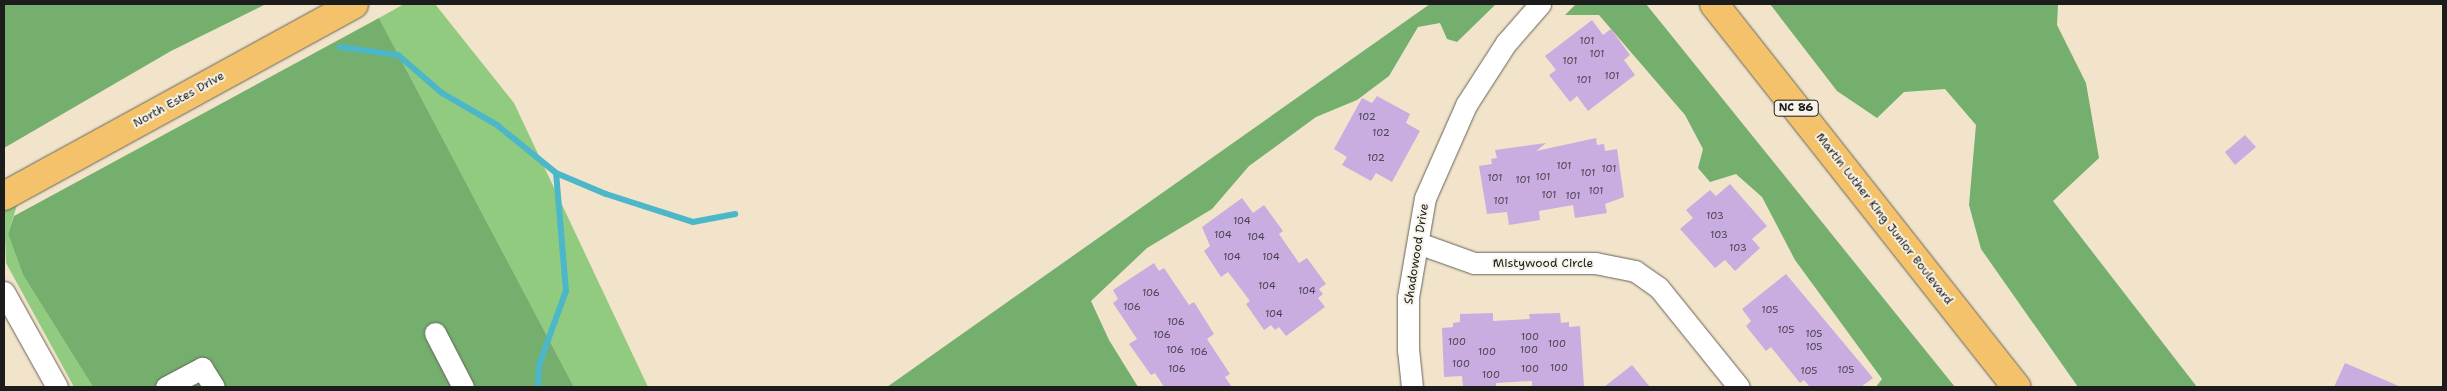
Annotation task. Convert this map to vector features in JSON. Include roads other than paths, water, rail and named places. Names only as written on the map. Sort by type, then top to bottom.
[{"type":"main road","name":"North Estes Drive","points":[[4,196],[354,4]]},
{"type":"main road","name":"Martin Luther King Junior Boulevard","points":[[1714,4],[2016,387]]},
{"type":"street","name":"Shadowood Drive","points":[[1412,387],[1408,350],[1408,297],[1425,198],[1452,132],[1506,43],[1540,4]]},
{"type":"street","name":"Mistywood Circle","points":[[1418,243],[1474,263],[1596,263],[1635,271],[1659,288],[1739,387]]},
{"type":"street","points":[[4,292],[57,387]]},
{"type":"street","points":[[435,333],[463,387]]},
{"type":"street","points":[[166,387],[202,368],[214,387]]},
{"type":"waterway","points":[[340,47],[398,55],[442,93],[497,125],[556,173],[606,194],[693,222],[735,214]]},
{"type":"waterway","points":[[538,387],[539,365],[566,291],[556,173]]}]
